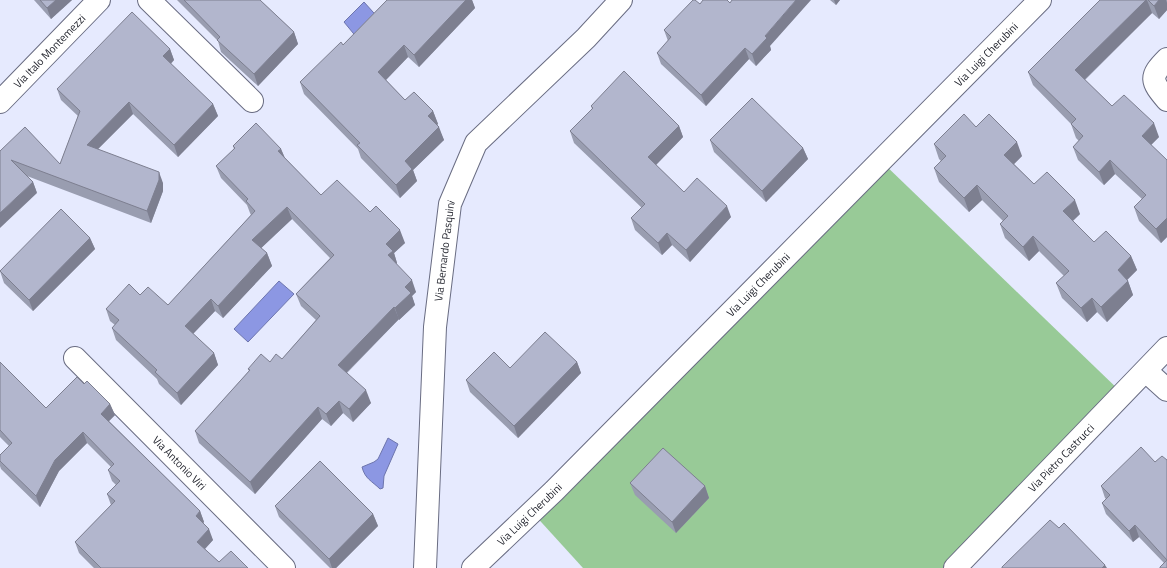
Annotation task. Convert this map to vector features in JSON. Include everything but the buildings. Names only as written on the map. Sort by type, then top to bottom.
[{"type":"street","name":"Via Italo Montemezzi","points":[[0,102],[99,0]]},
{"type":"street","points":[[149,0],[252,101]]},
{"type":"street","name":"Via Bernardo Pasquini","points":[[425,568],[435,327],[450,204],[476,143],[586,38],[621,0]]},
{"type":"street","name":"Via Luigi Cherubini","points":[[474,568],[560,486],[1040,0]]},
{"type":"street","points":[[1167,59],[1157,69],[1154,76],[1157,88],[1167,100]]},
{"type":"street","name":"Via Pietro Castrucci","points":[[955,568],[1167,348]]},
{"type":"street","name":"Via Antonio Viri","points":[[75,358],[284,568]]},
{"type":"street","points":[[1146,371],[1167,390]]},
{"type":"green space","points":[[881,161],[1123,394],[952,568],[583,568],[532,512]]},
{"type":"water","points":[[364,2],[382,22],[358,39],[344,22]]},
{"type":"water","points":[[279,281],[294,294],[248,342],[234,329]]},
{"type":"water","points":[[388,438],[398,444],[384,476],[383,488],[380,489],[367,477],[362,467],[378,459]]}]
